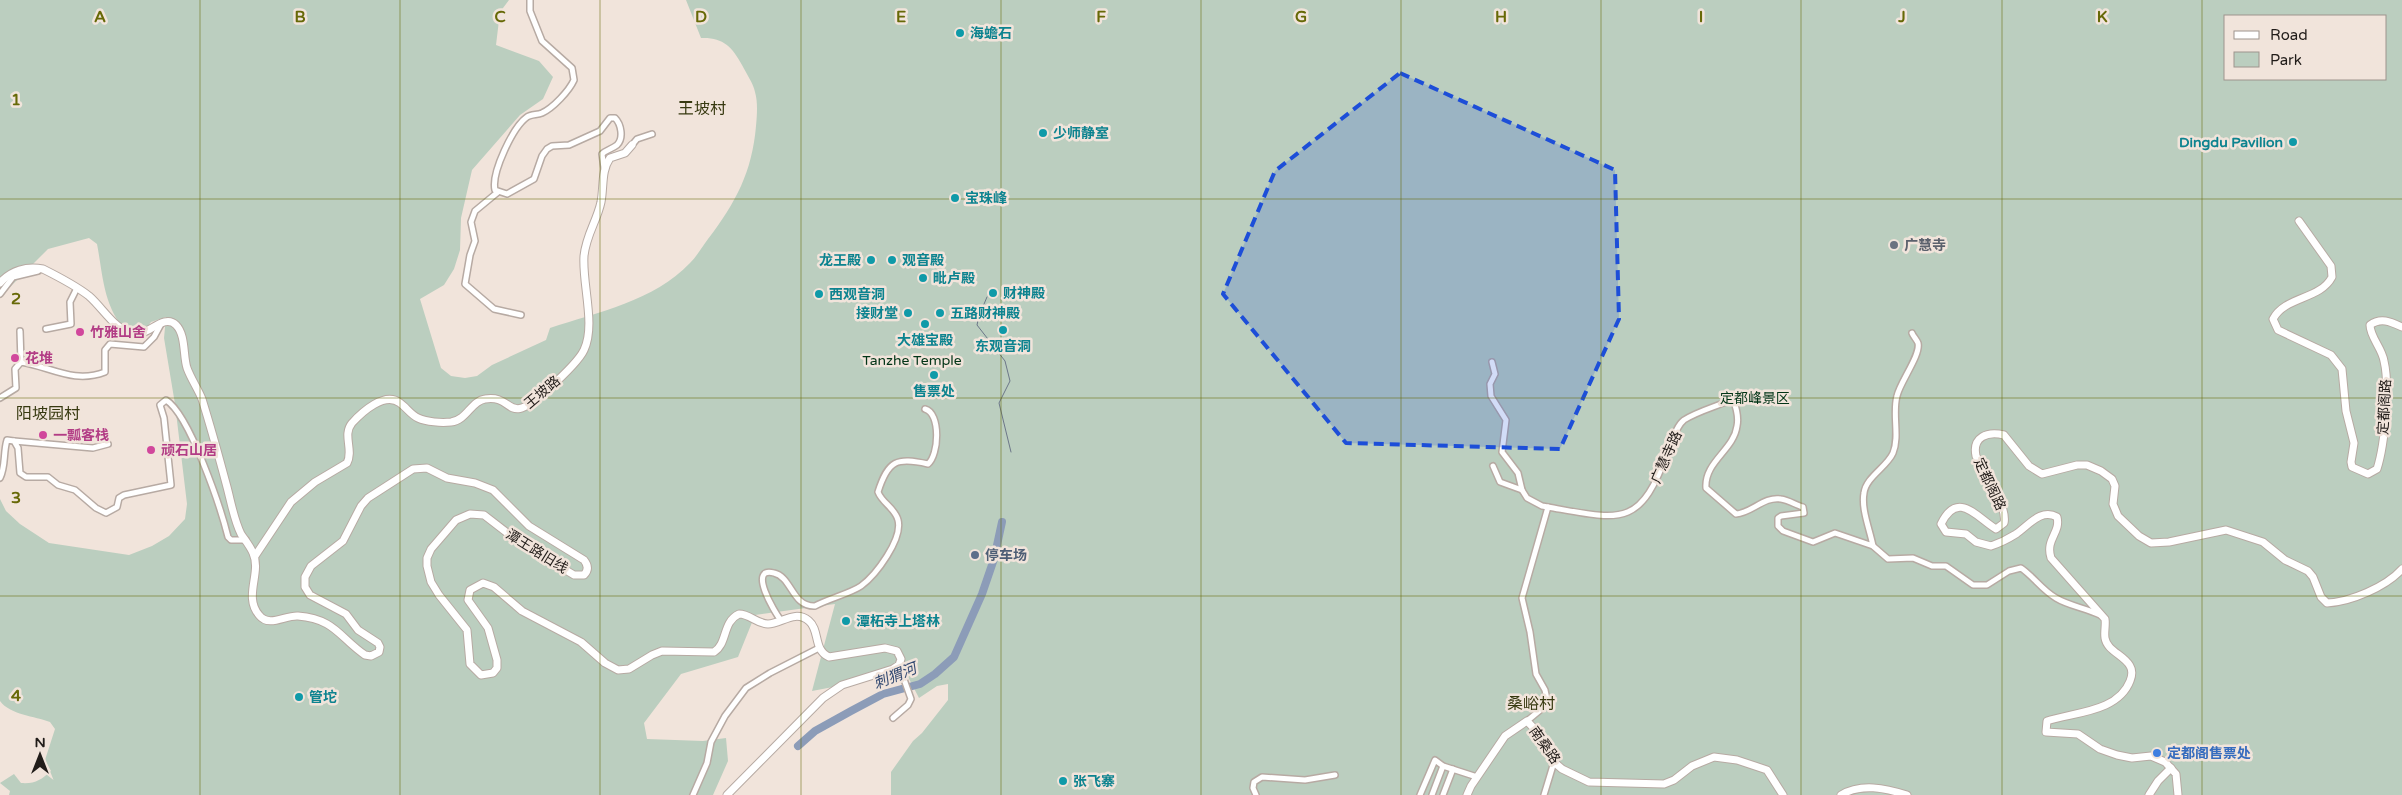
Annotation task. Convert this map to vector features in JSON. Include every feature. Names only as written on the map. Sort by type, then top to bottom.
[{"type":"street","points":[[530,0],[530,11],[536,21],[542,41],[570,65],[574,73],[574,80],[546,111],[526,118],[512,137],[495,172],[494,188],[498,192],[510,193],[532,181],[536,176],[542,156],[550,147],[569,144],[598,133],[610,118],[615,118],[620,126],[621,138],[616,146],[602,154],[604,168]]},
{"type":"street","points":[[604,168],[610,158],[625,153],[637,139],[652,134]]},
{"type":"street","name":"王坡路","points":[[255,556],[291,502],[315,482],[347,463],[350,457],[348,429],[377,403],[384,399],[394,400],[416,417],[441,422],[458,420],[477,402],[486,399],[518,410],[526,407],[545,391],[582,354],[587,340],[588,322],[584,254],[601,202],[604,168]]},
{"type":"street","points":[[498,192],[475,211],[471,222],[475,241],[470,255],[465,284],[494,309],[522,315]]},
{"type":"street","name":"定都阁路","points":[[2299,221],[2327,259],[2331,266],[2332,278],[2324,286],[2282,307],[2273,319],[2274,325],[2278,330],[2331,356],[2342,369],[2346,411],[2354,443],[2352,467],[2368,474],[2377,469],[2382,454],[2387,378],[2384,360],[2379,345],[2370,332],[2370,325],[2381,320],[2402,326]]},
{"type":"street","points":[[0,283],[16,271],[35,268],[49,272],[77,288],[122,329],[134,334],[143,334],[161,323],[170,321],[180,331],[188,369],[200,395],[237,522],[255,556]]},
{"type":"street","points":[[0,294],[13,277],[25,272],[49,272]]},
{"type":"street","points":[[46,329],[71,324],[70,302],[77,288]]},
{"type":"street","points":[[21,362],[41,366],[78,378],[105,372],[105,350],[110,344],[144,346],[154,338],[161,323]]},
{"type":"street","points":[[0,398],[16,388],[15,369],[21,362],[20,331]]},
{"type":"street","points":[[1912,334],[1918,343],[1918,352],[1901,383],[1897,395],[1894,408],[1892,454],[1866,485],[1864,493],[1864,504],[1873,546],[1888,559],[1913,558],[1932,566],[1946,566],[1973,585],[1987,585],[2009,571],[2021,568],[2035,577],[2045,590],[2058,599],[2100,615]]},
{"type":"street","points":[[1492,362],[1495,374],[1490,384],[1491,396],[1506,420],[1502,452],[1518,473],[1522,490],[1527,498],[1548,507],[1522,598],[1530,632],[1536,674],[1545,690],[1547,699],[1545,706],[1527,721]]},
{"type":"street","name":"广慧寺路","points":[[1548,507],[1615,517],[1628,514],[1635,509],[1658,479],[1674,436],[1682,421],[1733,398],[1737,426],[1731,441],[1707,475],[1706,488],[1736,514],[1743,514],[1770,499],[1780,499],[1803,507],[1804,513],[1778,518],[1778,526],[1782,531],[1812,542],[1835,532],[1873,546]]},
{"type":"street","points":[[14,441],[18,448],[20,473],[26,477],[48,477],[58,485],[75,490],[96,508],[106,512],[117,507],[119,498],[124,495],[171,485],[164,418],[160,406],[166,400],[188,427],[207,473],[228,537],[231,540],[246,540]]},
{"type":"street","points":[[780,620],[762,585],[762,578],[767,573],[772,572],[779,576],[802,603],[808,606],[815,606],[862,585],[888,555],[899,529],[898,518],[878,492],[889,466],[905,459],[928,464],[933,460],[936,451],[936,426],[930,410],[925,410]]},
{"type":"street","name":"定都阁路","points":[[2171,768],[2165,762],[2151,756],[2132,758],[2100,749],[2078,734],[2046,732],[2047,722],[2108,705],[2119,698],[2128,686],[2132,676],[2131,668],[2127,662],[2108,646],[2105,640],[2105,619],[2051,558],[2048,550],[2050,541],[2057,529],[2057,517],[2050,513],[2040,515],[2016,534],[1991,546],[1976,542],[1966,534],[1946,532],[1942,527],[1941,524],[1945,516],[1958,507],[1965,507],[1974,511],[1996,530],[2004,523],[2006,518],[2001,503],[1976,456],[1974,448],[1978,439],[1987,434],[2004,435],[2029,466],[2042,474],[2077,465],[2086,465],[2102,470],[2112,478],[2115,486],[2113,504],[2118,516],[2139,536],[2151,543],[2169,542],[2226,530],[2263,542],[2285,560],[2308,570],[2313,577],[2321,598],[2327,603],[2337,602],[2364,593],[2390,579],[2402,569]]},
{"type":"street","points":[[0,478],[7,440],[93,448],[108,444]]},
{"type":"street","points":[[1493,466],[1500,482],[1522,490]]},
{"type":"street","name":"潭王路旧线","points":[[255,556],[256,566],[252,597],[254,607],[261,617],[273,621],[297,616],[324,622],[334,627],[365,654],[371,656],[377,654],[380,647],[378,642],[358,630],[342,611],[310,595],[305,587],[305,577],[311,566],[343,541],[361,506],[368,498],[408,471],[422,467],[447,478],[475,483],[493,490],[530,526],[584,560],[587,565],[587,571],[584,575],[574,575],[519,542],[484,515],[466,515],[451,525],[431,549],[427,558],[427,566],[431,582],[439,596],[467,630],[470,664],[481,675],[493,673],[497,664],[487,625],[468,600],[470,590],[479,584],[494,587],[522,611],[581,642],[605,663],[621,671],[634,667],[662,651],[714,652],[720,646],[729,622],[739,614],[762,623],[772,623],[795,617],[808,620],[813,628],[819,648]]},
{"type":"street","points":[[694,795],[707,764],[711,742],[725,716],[746,688],[770,673],[819,648],[826,655],[832,657],[889,648],[899,654],[901,663],[893,669],[842,685],[823,698],[726,795]]},
{"type":"street","points":[[893,718],[908,706],[911,699],[900,668]]},
{"type":"street","name":"南桑路","points":[[1467,795],[1505,736],[1527,721],[1545,740],[1554,762],[1562,769],[1589,782],[1664,784],[1674,780],[1692,766],[1714,757],[1736,760],[1767,770],[1783,795]]},
{"type":"street","points":[[1420,795],[1435,760],[1443,766],[1477,777]]},
{"type":"street","points":[[1544,795],[1554,762]]},
{"type":"street","points":[[1432,795],[1443,766]]},
{"type":"street","points":[[2148,795],[2171,768],[2176,774],[2178,795]]},
{"type":"street","points":[[1443,795],[1453,769]]},
{"type":"street","points":[[1256,795],[1252,788],[1254,782],[1262,777],[1305,780],[1335,775]]},
{"type":"street","points":[[1841,795],[1852,789],[1880,788],[1907,795]]},
{"type":"highlighted area","points":[[1400,73],[1615,170],[1619,319],[1560,449],[1346,443],[1223,294],[1275,171]]},
{"type":"green space","points":[[0,0],[509,0],[500,12],[496,45],[539,61],[553,77],[543,99],[520,115],[472,170],[461,218],[460,250],[454,269],[444,285],[420,299],[441,368],[451,376],[465,378],[477,376],[492,365],[546,340],[550,328],[624,304],[660,287],[676,276],[693,260],[727,212],[741,186],[751,158],[756,122],[756,96],[749,78],[730,48],[721,41],[701,38],[686,0],[2402,0],[2402,795],[891,795],[891,772],[913,741],[922,733],[948,700],[948,684],[937,686],[919,698],[906,673],[812,691],[835,604],[755,615],[738,657],[681,674],[644,723],[647,739],[703,741],[726,738],[728,761],[713,795],[9,795],[10,791],[0,783],[14,774],[21,783],[30,783],[41,779],[51,771],[45,760],[55,729],[50,722],[16,712],[4,706],[0,701],[0,499],[6,511],[20,524],[49,543],[129,555],[152,546],[169,536],[185,519],[187,504],[175,404],[164,338],[166,317],[151,322],[143,333],[126,331],[118,321],[108,301],[97,244],[89,238],[48,249],[0,297]]},
{"type":"waterway","points":[[987,297],[977,325],[1005,361],[1010,381],[999,403],[1011,452]]},
{"type":"waterway","name":"刺猬河","points":[[798,746],[815,731],[883,694],[920,684],[954,657],[982,594],[994,559],[1002,522]]},
{"type":"place","name":"海蟾石","points":[[960,33]]},
{"type":"place","name":"少师静室","points":[[1043,133]]},
{"type":"place","name":"Dingdu Pavilion","points":[[2293,142]]},
{"type":"place","name":"宝珠峰","points":[[955,198]]},
{"type":"place","name":"广慧寺","points":[[1894,245]]},
{"type":"place","name":"龙王殿","points":[[871,260]]},
{"type":"place","name":"观音殿","points":[[892,260]]},
{"type":"place","name":"毗卢殿","points":[[923,278]]},
{"type":"place","name":"财神殿","points":[[993,293]]},
{"type":"place","name":"西观音洞","points":[[819,294]]},
{"type":"place","name":"接财堂","points":[[908,313]]},
{"type":"place","name":"五路财神殿","points":[[940,313]]},
{"type":"place","name":"大雄宝殿","points":[[925,324]]},
{"type":"place","name":"东观音洞","points":[[1003,330]]},
{"type":"place","name":"竹雅山舍","points":[[80,332]]},
{"type":"place","name":"花堆","points":[[15,358]]},
{"type":"place","name":"售票处","points":[[934,375]]},
{"type":"place","name":"一瓢客栈","points":[[43,435]]},
{"type":"place","name":"顽石山居","points":[[151,450]]},
{"type":"place","name":"停车场","points":[[975,555]]},
{"type":"place","name":"潭柘寺上塔林","points":[[846,621]]},
{"type":"place","name":"管坨","points":[[299,697]]},
{"type":"place","name":"定都阁售票处","points":[[2157,753]]},
{"type":"place","name":"张飞寨","points":[[1063,781]]},
{"type":"district","name":"王坡村","points":[[702,108]]},
{"type":"district","name":"阳坡园村","points":[[48,413]]},
{"type":"district","name":"桑峪村","points":[[1531,703]]},
{"type":"park label","name":"Tanzhe Temple","points":[[912,360]]},
{"type":"park label","name":"定都峰景区","points":[[1755,398]]}]
